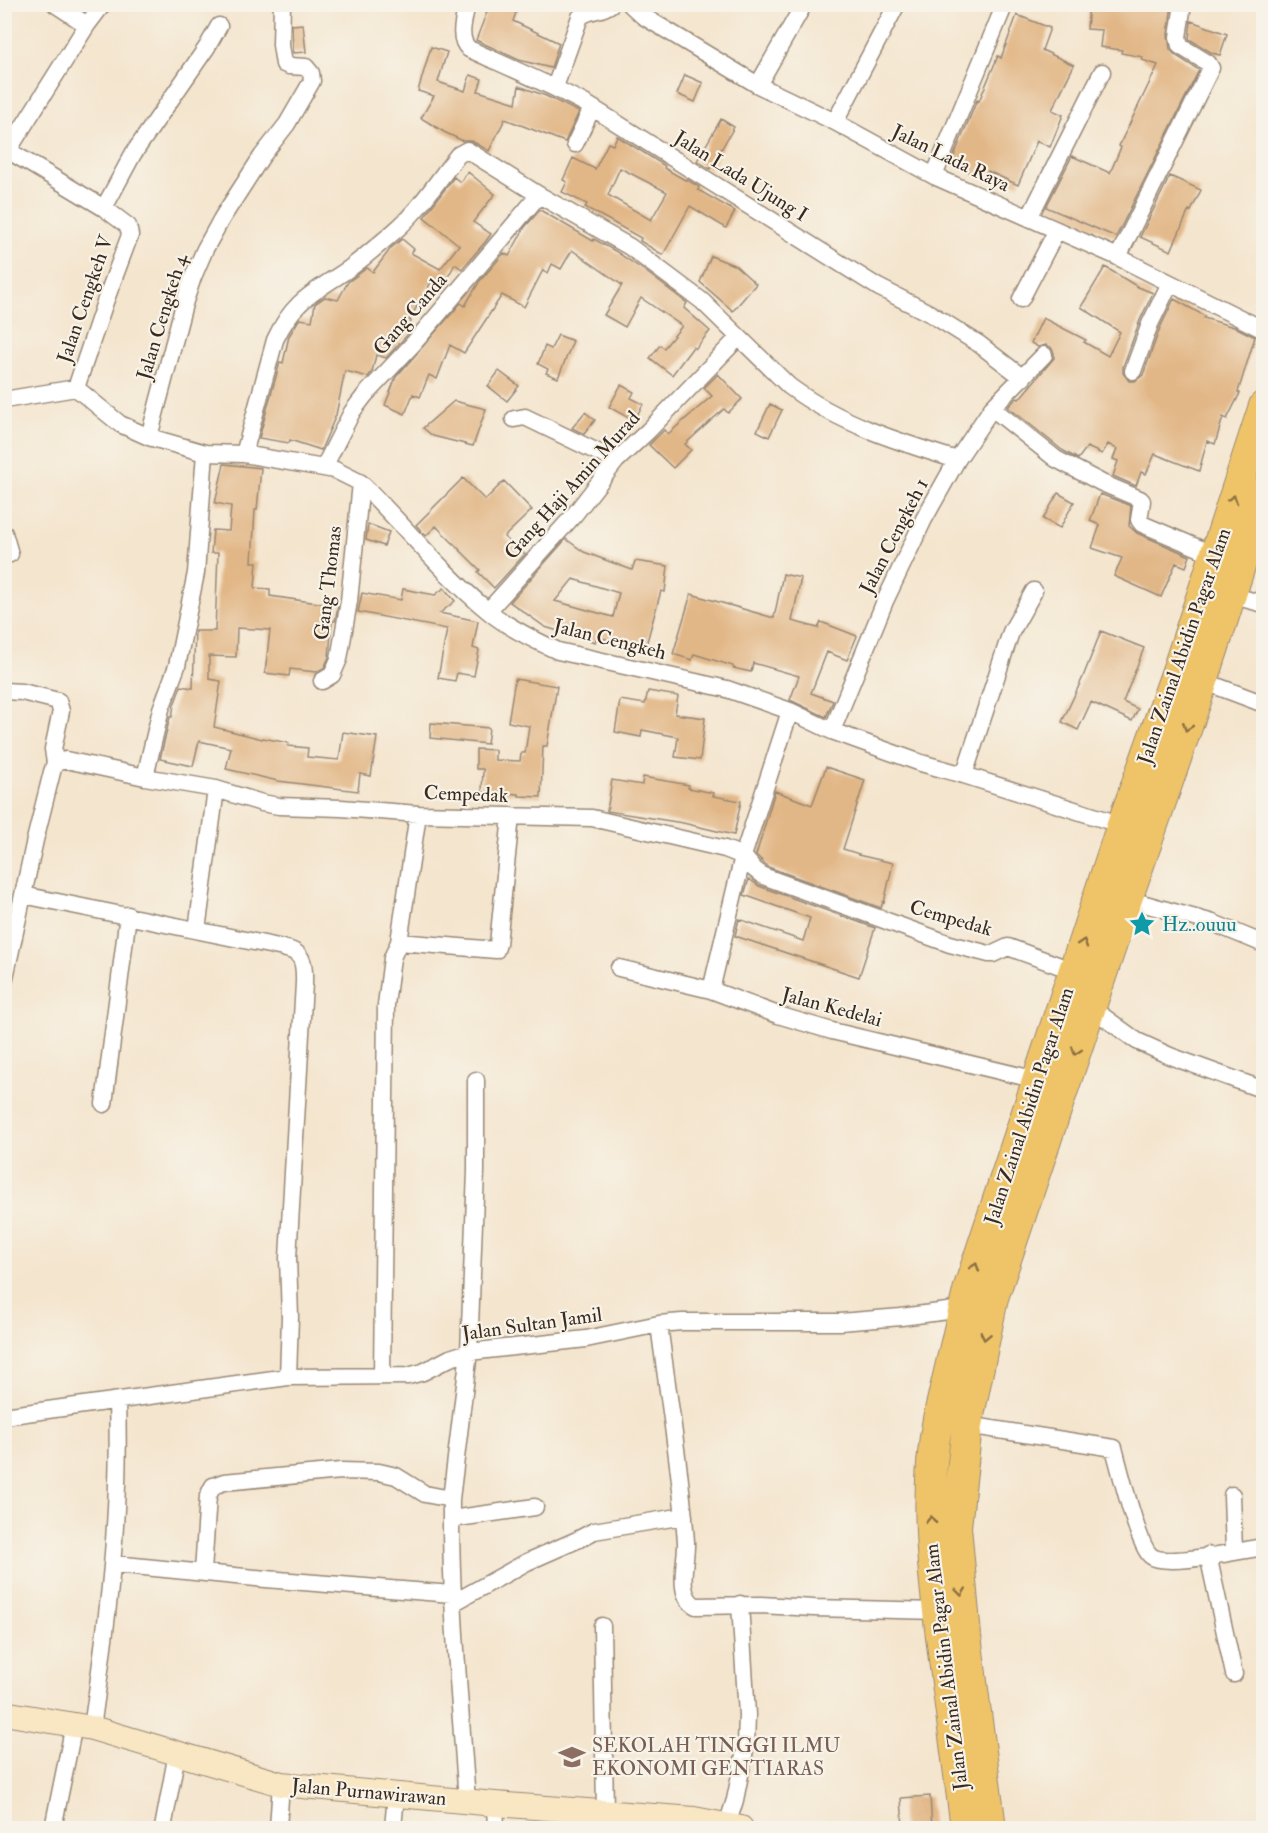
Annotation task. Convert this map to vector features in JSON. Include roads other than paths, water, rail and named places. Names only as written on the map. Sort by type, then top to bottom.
[{"type":"highway","name":"Jalan Zainal Abidin Pagar Alam","points":[[991,1828],[966,1636],[956,1527],[967,1425],[993,1298],[1127,899],[1201,643],[1215,555],[1263,406]]},
{"type":"highway","name":"Jalan Zainal Abidin Pagar Alam","points":[[1201,643],[1230,595],[1255,546],[1263,492]]},
{"type":"highway","name":"Jalan Zainal Abidin Pagar Alam","points":[[966,1828],[933,1579],[931,1534],[935,1436],[969,1287],[1122,825],[1190,676]]},
{"type":"street","points":[[55,4],[87,25]]},
{"type":"street","points":[[6,152],[87,25],[103,4]]},
{"type":"street","name":"Jalan Cengkeh 4","points":[[148,437],[193,277],[222,218],[262,156],[286,124],[312,81],[311,73],[306,67],[284,64],[281,45],[282,4]]},
{"type":"street","name":"Jalan Lada Ujung I","points":[[467,4],[462,35],[466,47],[517,72],[555,87],[592,108],[878,287],[931,314],[979,344],[1023,378]]},
{"type":"street","points":[[555,87],[580,17],[585,13],[605,9],[611,4]]},
{"type":"street","name":"Jalan Lada Raya","points":[[630,4],[643,16],[758,85],[835,122],[934,176],[1118,257],[1263,330]]},
{"type":"street","points":[[758,85],[804,4]]},
{"type":"street","points":[[835,122],[897,4]]},
{"type":"street","points":[[934,176],[1005,4]]},
{"type":"street","points":[[1118,257],[1211,68],[1208,63],[1182,49],[1178,42],[1184,4]]},
{"type":"street","points":[[104,208],[133,154],[219,26]]},
{"type":"street","points":[[1029,218],[1101,72]]},
{"type":"street","points":[[575,144],[592,108]]},
{"type":"street","points":[[244,454],[275,340],[282,324],[295,306],[306,295],[352,266],[399,228],[453,160],[462,151],[467,150],[539,195],[630,247],[702,301],[801,395],[853,423],[911,446],[957,460]]},
{"type":"street","name":"Jalan Cengkeh V","points":[[6,152],[104,208],[128,226],[130,235],[76,388]]},
{"type":"street","name":"Gang Canda","points":[[324,467],[352,412],[365,395],[413,344],[539,195]]},
{"type":"street","points":[[1021,299],[1057,230]]},
{"type":"street","points":[[1133,371],[1150,324],[1170,283]]},
{"type":"street","name":"Gang Haji Amin Murad","points":[[488,611],[574,516],[616,461],[739,337]]},
{"type":"street","name":"Jalan Cengkeh 1","points":[[832,731],[885,601],[924,519],[957,460],[992,408],[1044,356]]},
{"type":"street","points":[[4,400],[76,388]]},
{"type":"street","name":"Jalan Cengkeh","points":[[76,388],[120,424],[148,437],[205,453],[244,454],[324,467],[347,474],[361,483],[488,611],[535,640],[558,651],[727,689],[790,711],[832,731],[921,764],[964,775],[1122,825]]},
{"type":"street","points":[[992,408],[1056,459],[1102,483],[1140,499],[1142,501],[1138,520],[1142,524],[1215,555]]},
{"type":"street","points":[[514,419],[525,417],[616,461]]},
{"type":"street","points":[[145,777],[161,709],[177,666],[196,573],[205,453]]},
{"type":"street","name":"Gang Thomas","points":[[322,681],[332,675],[339,659],[349,601],[361,483]]},
{"type":"street","points":[[4,533],[10,554]]},
{"type":"street","points":[[964,775],[1011,632],[1034,591]]},
{"type":"street","points":[[1230,595],[1263,604]]},
{"type":"street","points":[[1190,676],[1263,704]]},
{"type":"street","points":[[4,691],[22,692],[58,701],[61,711],[53,749],[56,763],[35,840],[4,982]]},
{"type":"street","points":[[711,990],[743,856],[790,711]]},
{"type":"street","name":"Cempedak","points":[[56,763],[66,760],[216,789],[279,806],[418,814],[592,819],[712,845],[743,856],[763,876],[950,944],[989,954],[1008,946],[1074,971]]},
{"type":"street","points":[[197,930],[216,789]]},
{"type":"street","points":[[382,1376],[387,1005],[392,958],[399,942],[418,814]]},
{"type":"street","points":[[399,942],[496,950],[500,931],[511,816]]},
{"type":"street","points":[[23,895],[291,950],[300,955],[304,965],[288,1258],[290,1317],[288,1377]]},
{"type":"street","points":[[1127,899],[1212,923],[1263,944]]},
{"type":"street","points":[[104,1104],[128,915]]},
{"type":"street","name":"Jalan Kedelai","points":[[619,968],[711,990],[778,1015],[832,1030],[1037,1080]]},
{"type":"street","points":[[1090,1006],[1146,1044],[1170,1056],[1263,1090]]},
{"type":"street","points":[[467,1801],[453,1598],[451,1519],[469,1352],[476,1171],[476,1080]]},
{"type":"street","name":"Jalan Sultan Jamil","points":[[4,1416],[288,1377],[416,1375],[435,1364],[469,1352],[586,1339],[658,1324],[840,1322],[963,1309]]},
{"type":"street","points":[[658,1324],[680,1468],[686,1546],[684,1582],[687,1599],[696,1606],[741,1604],[938,1611]]},
{"type":"street","points":[[53,1828],[83,1727],[114,1564],[118,1500],[117,1402]]},
{"type":"street","points":[[967,1425],[1114,1448],[1122,1482],[1143,1546],[1152,1557],[1169,1561],[1263,1547]]},
{"type":"street","points":[[203,1572],[208,1496],[213,1486],[224,1482],[341,1471],[379,1472],[396,1476],[425,1494],[452,1499]]},
{"type":"street","points":[[1232,1495],[1234,1551]]},
{"type":"street","points":[[451,1519],[535,1507]]},
{"type":"street","points":[[114,1564],[453,1598],[594,1531],[684,1516]]},
{"type":"street","points":[[1208,1555],[1234,1674]]},
{"type":"street","points":[[731,1827],[746,1745],[747,1715],[741,1604]]},
{"type":"street","points":[[602,1626],[605,1812]]},
{"type":"street","name":"Jalan Purnawirawan","points":[[4,1713],[83,1727],[281,1784],[495,1804],[684,1818],[731,1827]]},
{"type":"street","points":[[163,1828],[177,1753]]},
{"type":"street","points":[[278,1828],[281,1784]]},
{"type":"street","points":[[393,1828],[396,1794]]},
{"type":"street","points":[[495,1804],[496,1828]]},
{"type":"place","name":"Hz..ouuu","points":[[1142,924]]},
{"type":"place","name":"SEKOLAH TINGGI ILMU EKONOMI GENTIARAS","points":[[572,1757]]}]
